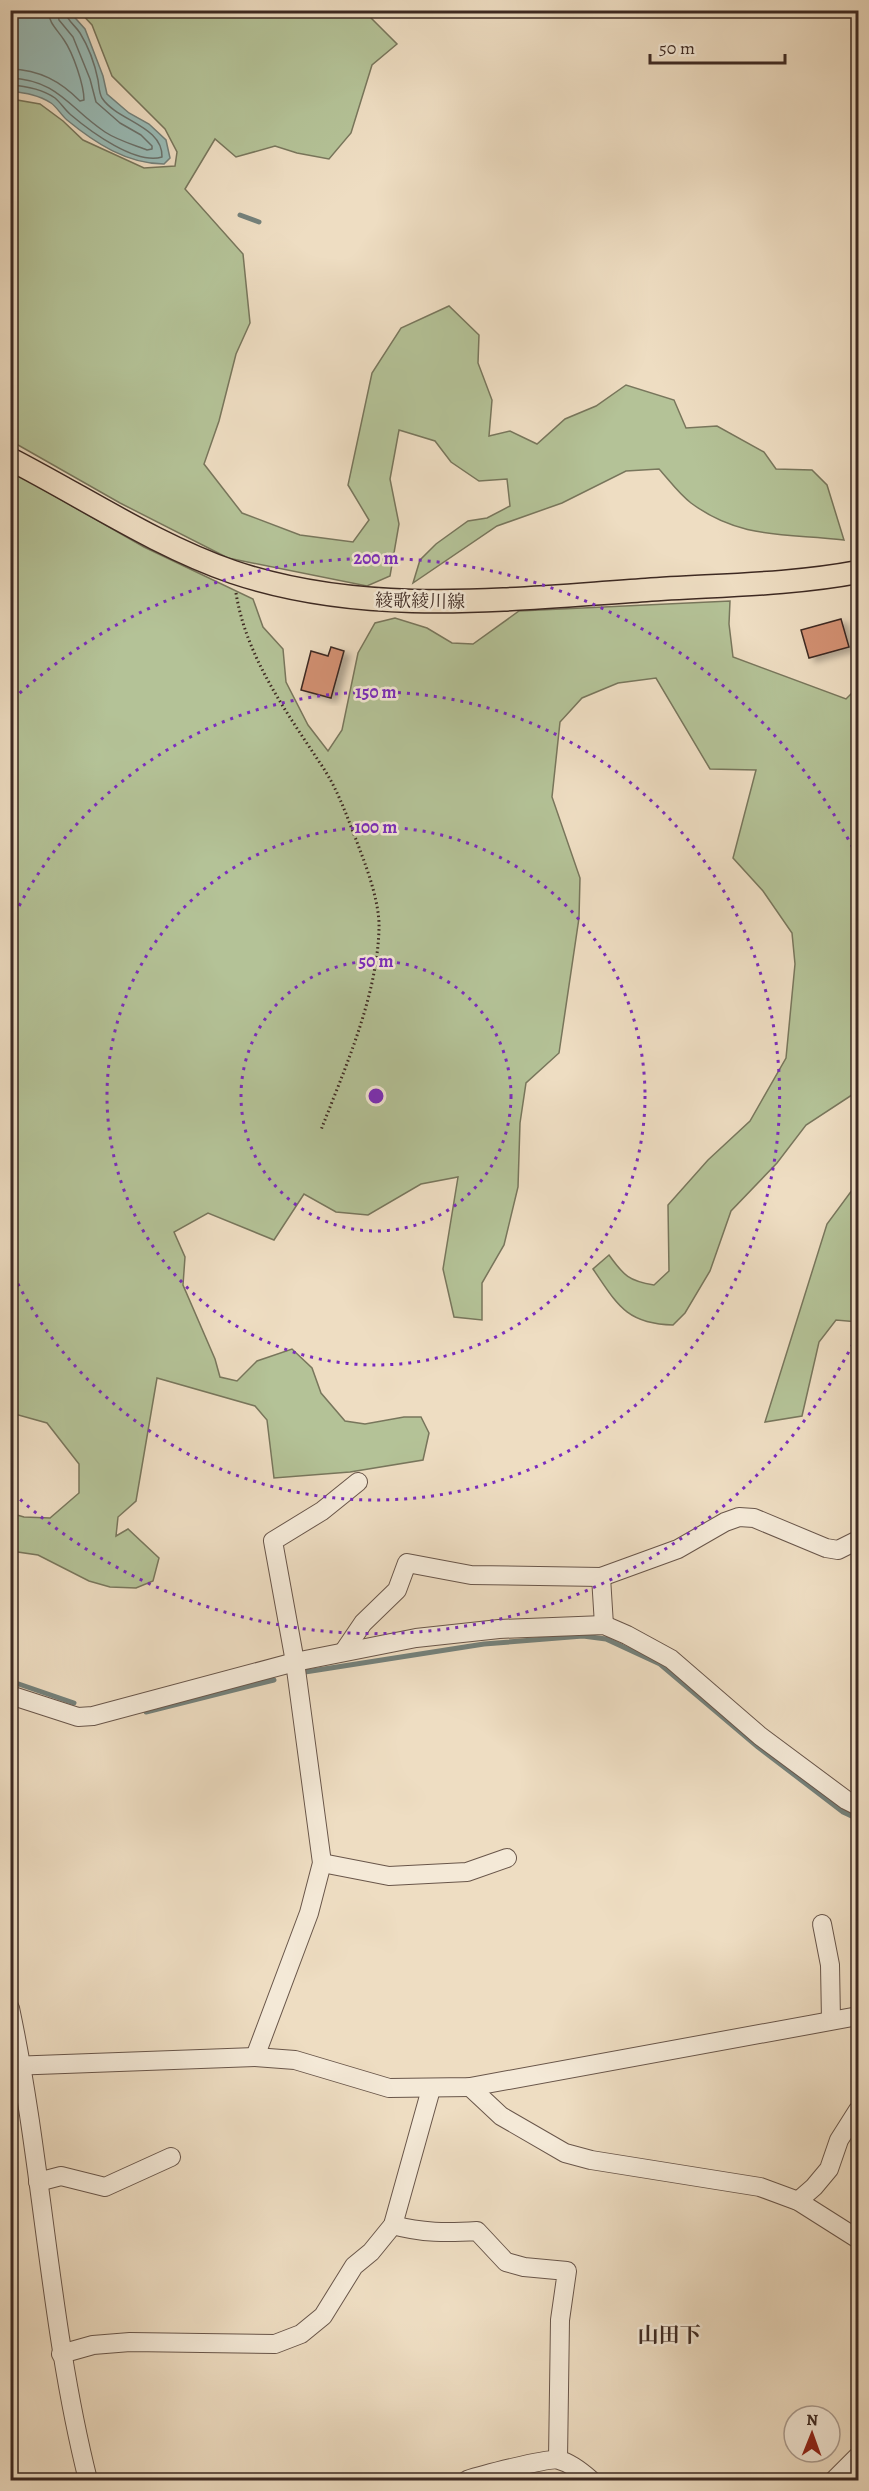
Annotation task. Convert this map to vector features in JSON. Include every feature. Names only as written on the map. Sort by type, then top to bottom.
[{"type":"main road","name":"綾歌綾川線","points":[[10,459],[152,536],[232,572],[314,593],[402,602],[460,602],[797,580],[858,572]]},
{"type":"street","points":[[255,2057],[309,1913],[322,1863],[295,1662],[273,1541],[322,1511],[358,1482]]},
{"type":"street","points":[[344,1651],[363,1623],[397,1590],[407,1563],[471,1575],[601,1577],[678,1549],[725,1522],[739,1517],[754,1518],[826,1548],[838,1550],[858,1540]]},
{"type":"street","points":[[601,1577],[604,1625]]},
{"type":"street","points":[[10,1695],[78,1717],[93,1716],[295,1662],[416,1638],[499,1629],[604,1625],[671,1659],[760,1736],[846,1800],[858,1806]]},
{"type":"street","points":[[322,1863],[388,1876],[467,1872],[507,1858]]},
{"type":"street","points":[[822,1924],[830,1965],[831,2020]]},
{"type":"street","points":[[10,2008],[16,2065],[38,2182],[62,2354],[88,2481]]},
{"type":"street","points":[[16,2065],[255,2057],[295,2060],[389,2088],[470,2087],[858,2016]]},
{"type":"street","points":[[470,2087],[501,2116],[565,2152],[591,2160],[760,2187],[798,2201],[858,2239]]},
{"type":"street","points":[[62,2354],[93,2345],[130,2342],[275,2344],[301,2334],[323,2316],[354,2266],[371,2252],[393,2225],[431,2089]]},
{"type":"street","points":[[798,2201],[829,2169],[839,2140],[858,2110]]},
{"type":"street","points":[[38,2182],[61,2176],[105,2187],[171,2157]]},
{"type":"street","points":[[393,2225],[417,2232],[442,2234],[477,2231],[506,2262],[524,2267],[567,2271],[560,2320],[558,2459]]},
{"type":"street","points":[[834,2481],[858,2456]]},
{"type":"street","points":[[467,2481],[483,2475],[558,2459],[581,2471],[591,2481]]},
{"type":"path","points":[[232,572],[239,613],[259,665],[290,718],[335,785],[370,875],[380,928],[372,978],[353,1048],[321,1130]]},
{"type":"green space","points":[[79,11],[364,11],[397,44],[372,65],[351,133],[329,159],[275,146],[236,157],[215,139],[185,189],[243,254],[250,323],[236,354],[219,421],[204,464],[242,513],[300,535],[353,542],[369,520],[348,485],[372,373],[401,328],[449,306],[479,335],[478,363],[492,400],[489,436],[510,431],[537,444],[565,419],[596,406],[626,385],[674,400],[686,428],[717,426],[764,452],[776,469],[812,470],[827,485],[844,540],[764,533],[746,529],[710,515],[691,503],[659,469],[626,471],[562,503],[497,526],[413,583],[420,560],[436,544],[468,521],[487,518],[510,506],[507,479],[479,481],[451,462],[435,441],[399,430],[390,479],[399,524],[390,576],[367,586],[228,558],[120,503],[11,441],[11,99],[40,104],[83,140],[144,168],[175,166],[177,152],[165,129],[112,76],[92,25]]},
{"type":"green space","points":[[11,471],[144,547],[253,599],[263,627],[283,649],[286,682],[308,725],[328,751],[342,730],[358,653],[375,623],[395,618],[427,628],[452,643],[473,644],[519,611],[730,601],[729,624],[733,657],[846,699],[858,687],[858,1091],[806,1125],[777,1163],[731,1211],[710,1271],[685,1313],[673,1325],[657,1324],[633,1316],[616,1302],[593,1269],[609,1255],[623,1273],[639,1282],[654,1285],[669,1271],[668,1205],[708,1160],[750,1121],[786,1058],[795,964],[792,933],[763,891],[733,858],[756,770],[710,769],[656,678],[618,683],[582,698],[560,722],[552,797],[580,878],[579,918],[559,1053],[526,1083],[520,1123],[518,1187],[504,1245],[482,1283],[482,1320],[454,1317],[443,1269],[458,1177],[421,1184],[368,1215],[336,1212],[304,1194],[274,1240],[208,1213],[174,1232],[185,1257],[183,1285],[215,1359],[220,1377],[237,1381],[257,1361],[292,1349],[312,1368],[321,1393],[345,1421],[365,1424],[404,1417],[421,1417],[429,1433],[423,1460],[350,1472],[274,1478],[267,1420],[255,1406],[157,1378],[136,1501],[118,1517],[116,1536],[128,1529],[159,1558],[153,1581],[136,1588],[110,1587],[89,1581],[38,1555],[11,1551],[10,1513],[24,1517],[50,1518],[79,1493],[79,1464],[47,1423],[11,1413]]},
{"type":"green space","points":[[858,1182],[858,1322],[836,1320],[819,1342],[802,1416],[765,1422],[827,1224]]},
{"type":"water","points":[[11,10],[69,11],[85,29],[103,76],[107,94],[129,113],[149,124],[166,140],[170,158],[164,164],[150,163],[112,151],[67,120],[46,100],[11,91]]},
{"type":"building","points":[[841,619],[849,647],[809,658],[801,630]]},
{"type":"building","points":[[331,647],[344,651],[331,698],[301,690],[311,651],[328,656]]},
{"type":"waterway","points":[[240,215],[259,222]]},
{"type":"waterway","points":[[305,1672],[484,1644],[583,1636],[606,1639],[660,1664],[758,1747],[843,1812],[858,1819]]},
{"type":"waterway","points":[[146,1712],[274,1680]]},
{"type":"waterway","points":[[10,1681],[74,1703]]},
{"type":"district","name":"山田下","points":[[669,2335]]}]
